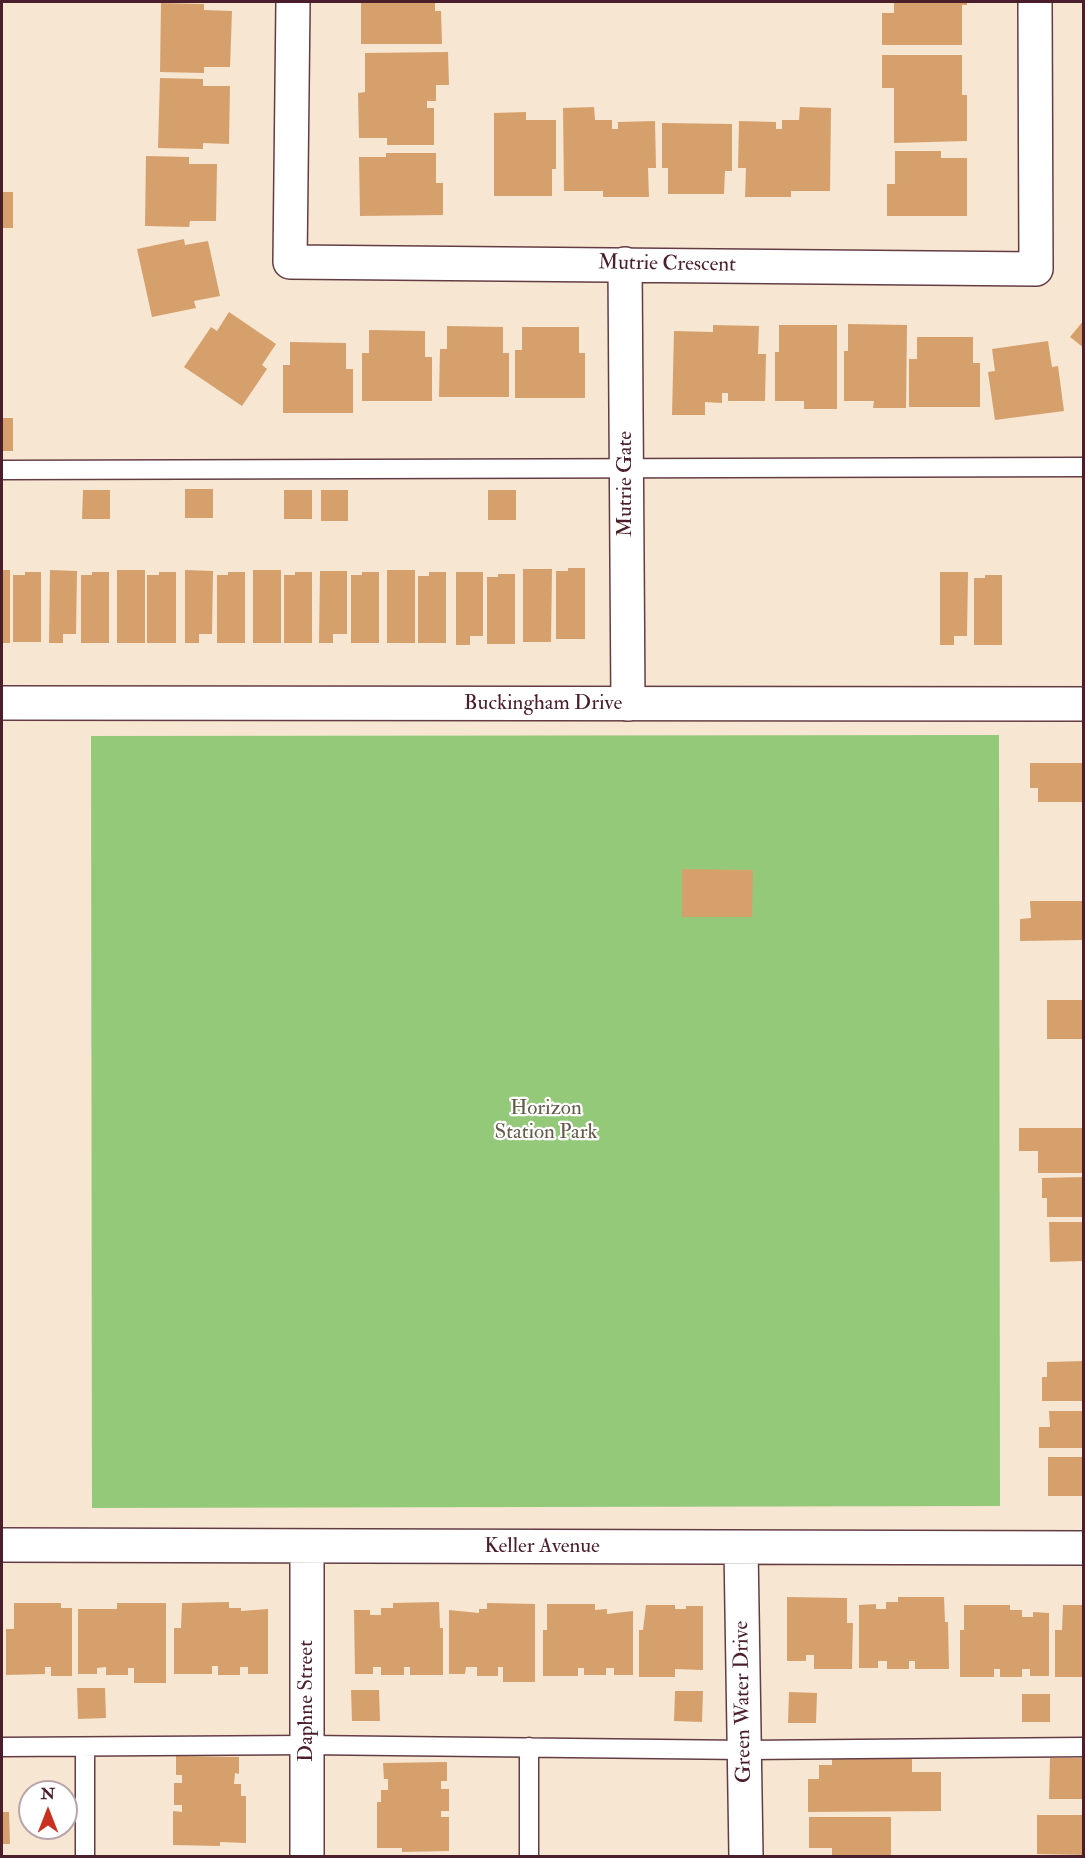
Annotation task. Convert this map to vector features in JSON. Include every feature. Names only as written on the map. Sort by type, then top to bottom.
[{"type":"street","name":"Mutrie Crescent","points":[[293,2],[290,262],[1036,269],[1035,2]]},
{"type":"street","name":"Mutrie Gate","points":[[625,264],[628,704]]},
{"type":"street","name":"Buckingham Drive","points":[[2,703],[1083,704]]},
{"type":"street","name":"Keller Avenue","points":[[2,1545],[1083,1548]]},
{"type":"street","name":"Daphne Street","points":[[307,1546],[307,1857]]},
{"type":"street","name":"Green Water Drive","points":[[741,1548],[746,1857]]},
{"type":"lane","points":[[2,470],[1083,467]]},
{"type":"lane","points":[[2,1747],[307,1745],[746,1750],[1083,1747]]},
{"type":"lane","points":[[85,1747],[85,1857]]},
{"type":"lane","points":[[529,1747],[529,1857]]},
{"type":"green space","name":"Horizon Station Park","points":[[999,735],[1000,1506],[92,1508],[91,736]]},
{"type":"building","points":[[361,2],[435,2],[435,11],[441,11],[442,44],[361,44]]},
{"type":"building","points":[[894,2],[967,2],[967,5],[962,5],[962,45],[882,45],[882,13],[894,13]]},
{"type":"building","points":[[161,3],[204,4],[204,10],[232,11],[230,67],[204,67],[204,73],[160,72]]},
{"type":"building","points":[[448,52],[449,85],[436,85],[436,101],[427,101],[427,108],[434,108],[434,145],[387,145],[387,138],[359,138],[358,93],[365,92],[365,53]]},
{"type":"building","points":[[882,55],[962,55],[962,95],[967,95],[967,141],[894,143],[894,88],[882,88]]},
{"type":"building","points":[[160,78],[203,79],[203,86],[230,86],[229,144],[203,143],[203,149],[158,148]]},
{"type":"building","points":[[594,107],[595,120],[612,120],[612,129],[618,129],[618,122],[655,121],[656,168],[648,168],[649,197],[603,197],[603,191],[564,191],[563,108]]},
{"type":"building","points":[[800,107],[831,108],[830,191],[791,191],[791,197],[745,197],[746,168],[738,168],[739,121],[776,122],[776,129],[782,129],[782,120],[799,120]]},
{"type":"building","points":[[526,112],[526,120],[556,120],[556,169],[552,169],[552,196],[494,196],[494,113]]},
{"type":"building","points":[[662,123],[732,124],[732,171],[725,171],[724,194],[668,194],[668,168],[662,168]]},
{"type":"building","points":[[895,151],[941,151],[941,158],[967,158],[967,216],[887,216],[887,184],[895,184]]},
{"type":"building","points":[[386,153],[436,153],[436,183],[443,183],[443,215],[360,216],[359,157],[386,157]]},
{"type":"building","points":[[146,156],[189,157],[189,164],[217,164],[216,221],[190,221],[189,227],[145,226]]},
{"type":"building","points":[[2,192],[13,192],[13,228],[2,228]]},
{"type":"building","points":[[184,239],[185,245],[208,241],[220,296],[194,301],[196,308],[152,317],[137,249]]},
{"type":"building","points":[[229,312],[276,344],[262,365],[267,369],[242,406],[184,367],[211,327],[217,331]]},
{"type":"building","points":[[1084,320],[1084,348],[1070,337]]},
{"type":"building","points":[[848,324],[907,325],[906,408],[873,408],[874,401],[844,401],[844,351],[848,351]]},
{"type":"building","points":[[713,325],[759,326],[758,354],[766,354],[765,401],[728,401],[728,393],[722,393],[722,403],[705,402],[705,415],[672,415],[674,331],[713,332]]},
{"type":"building","points":[[779,325],[837,325],[837,409],[804,409],[804,401],[775,401],[775,352],[779,352]]},
{"type":"building","points":[[447,326],[503,327],[503,353],[509,353],[509,397],[439,397],[440,349],[447,349]]},
{"type":"building","points":[[522,327],[579,327],[579,353],[585,353],[585,398],[515,398],[515,350],[522,350]]},
{"type":"building","points":[[369,330],[425,331],[425,357],[432,357],[432,401],[362,401],[362,353],[369,353]]},
{"type":"building","points":[[917,337],[973,337],[973,363],[980,363],[980,407],[909,407],[909,359],[917,359]]},
{"type":"building","points":[[1048,341],[1052,367],[1058,366],[1064,411],[995,420],[988,372],[995,371],[992,349]]},
{"type":"building","points":[[290,342],[346,343],[346,369],[353,369],[353,413],[283,413],[283,365],[290,365]]},
{"type":"building","points":[[2,418],[13,418],[13,451],[2,451]]},
{"type":"building","points":[[185,489],[213,489],[213,518],[185,518]]},
{"type":"building","points":[[83,490],[110,490],[110,519],[82,519]]},
{"type":"building","points":[[284,490],[312,490],[312,519],[284,519]]},
{"type":"building","points":[[321,490],[348,490],[348,521],[321,521]]},
{"type":"building","points":[[488,490],[516,490],[516,520],[488,520]]},
{"type":"building","points":[[568,568],[585,568],[585,639],[556,639],[556,571],[568,571]]},
{"type":"building","points":[[523,569],[552,569],[551,642],[523,642]]},
{"type":"building","points":[[2,570],[10,570],[10,643],[2,643]]},
{"type":"building","points":[[50,570],[77,571],[76,634],[63,634],[63,643],[49,643]]},
{"type":"building","points":[[117,570],[145,570],[145,643],[117,643]]},
{"type":"building","points":[[185,570],[213,571],[212,634],[199,634],[199,643],[185,643]]},
{"type":"building","points":[[253,570],[281,570],[281,643],[253,643]]},
{"type":"building","points":[[387,570],[415,570],[415,643],[387,643]]},
{"type":"building","points":[[320,571],[347,571],[347,634],[333,634],[333,643],[319,643]]},
{"type":"building","points":[[25,572],[41,572],[41,642],[13,642],[13,575],[25,575]]},
{"type":"building","points":[[92,572],[109,572],[109,643],[81,643],[81,575],[92,575]]},
{"type":"building","points":[[159,572],[176,572],[176,643],[147,643],[147,575],[159,575]]},
{"type":"building","points":[[228,572],[245,572],[245,643],[217,643],[217,575],[228,575]]},
{"type":"building","points":[[295,572],[312,572],[312,643],[284,643],[284,575],[295,575]]},
{"type":"building","points":[[362,572],[379,572],[379,643],[351,643],[351,575],[362,575]]},
{"type":"building","points":[[429,572],[446,572],[446,643],[418,643],[418,576],[429,576]]},
{"type":"building","points":[[456,572],[483,572],[483,636],[470,636],[470,645],[456,645]]},
{"type":"building","points":[[940,572],[968,572],[967,636],[954,636],[954,645],[940,645]]},
{"type":"building","points":[[498,574],[515,574],[515,644],[487,644],[487,577],[498,577]]},
{"type":"building","points":[[985,575],[1002,575],[1002,645],[974,645],[974,578],[985,578]]},
{"type":"building","points":[[1030,763],[1084,763],[1084,802],[1038,802],[1038,788],[1030,788]]},
{"type":"building","points":[[682,869],[753,870],[752,917],[682,917]]},
{"type":"building","points":[[1030,901],[1084,901],[1084,940],[1020,941],[1020,919],[1031,918]]},
{"type":"building","points":[[1047,1000],[1084,1000],[1084,1039],[1047,1039]]},
{"type":"building","points":[[1019,1128],[1084,1128],[1084,1173],[1038,1173],[1038,1151],[1019,1151]]},
{"type":"building","points":[[1084,1177],[1084,1217],[1047,1217],[1047,1198],[1042,1198],[1042,1178]]},
{"type":"building","points":[[1049,1222],[1084,1222],[1084,1261],[1050,1262]]},
{"type":"building","points":[[1084,1361],[1084,1401],[1042,1401],[1042,1377],[1047,1377],[1047,1362]]},
{"type":"building","points":[[1049,1411],[1084,1411],[1084,1448],[1039,1448],[1039,1427],[1050,1427]]},
{"type":"building","points":[[1048,1457],[1084,1457],[1084,1496],[1048,1496]]},
{"type":"building","points":[[787,1597],[847,1598],[847,1623],[853,1623],[852,1669],[814,1669],[814,1655],[806,1655],[806,1661],[787,1661]]},
{"type":"building","points":[[898,1597],[944,1597],[945,1622],[948,1622],[949,1669],[915,1669],[915,1661],[909,1661],[909,1669],[887,1669],[887,1661],[878,1661],[878,1668],[859,1668],[859,1605],[876,1604],[876,1609],[886,1609],[886,1602],[898,1602]]},
{"type":"building","points":[[229,1602],[229,1608],[241,1608],[241,1611],[268,1609],[268,1674],[248,1674],[248,1667],[240,1667],[240,1675],[218,1675],[218,1666],[212,1666],[212,1674],[174,1674],[174,1628],[181,1628],[182,1603]]},
{"type":"building","points":[[439,1602],[440,1628],[443,1628],[443,1675],[410,1675],[410,1667],[404,1667],[404,1675],[381,1675],[381,1667],[373,1667],[373,1674],[355,1674],[354,1610],[370,1610],[370,1615],[381,1615],[381,1608],[393,1608],[393,1603]]},
{"type":"building","points":[[14,1603],[61,1603],[61,1608],[72,1608],[72,1676],[51,1676],[51,1667],[45,1667],[45,1674],[6,1675],[6,1629],[14,1629]]},
{"type":"building","points":[[117,1603],[166,1603],[166,1683],[134,1683],[134,1668],[128,1668],[128,1675],[106,1675],[106,1667],[97,1668],[97,1674],[78,1674],[78,1609],[117,1609]]},
{"type":"building","points":[[487,1603],[535,1604],[535,1682],[503,1682],[503,1667],[498,1667],[498,1676],[477,1676],[477,1667],[466,1667],[465,1674],[449,1674],[449,1610],[479,1613],[479,1609],[487,1609]]},
{"type":"building","points":[[547,1604],[595,1604],[595,1610],[607,1609],[607,1614],[633,1611],[633,1675],[614,1675],[614,1668],[606,1668],[606,1675],[584,1675],[584,1668],[578,1668],[578,1676],[543,1676],[543,1630],[547,1630]]},
{"type":"building","points":[[646,1605],[675,1605],[675,1609],[686,1609],[686,1606],[703,1606],[703,1670],[675,1669],[675,1677],[639,1677],[639,1630],[643,1630]]},
{"type":"building","points":[[964,1605],[1010,1605],[1010,1610],[1022,1610],[1022,1617],[1033,1617],[1033,1612],[1049,1613],[1049,1676],[1030,1676],[1030,1669],[1022,1669],[1022,1677],[1000,1677],[1000,1669],[994,1669],[994,1677],[960,1677],[960,1630],[964,1630]]},
{"type":"building","points":[[1063,1605],[1084,1605],[1084,1677],[1055,1677],[1055,1630],[1062,1630]]},
{"type":"building","points":[[77,1688],[105,1688],[106,1718],[78,1719]]},
{"type":"building","points":[[351,1690],[379,1690],[380,1721],[352,1721]]},
{"type":"building","points":[[675,1691],[703,1691],[702,1722],[674,1721]]},
{"type":"building","points":[[789,1692],[817,1693],[816,1723],[788,1723]]},
{"type":"building","points":[[1022,1694],[1050,1694],[1050,1722],[1022,1722]]},
{"type":"building","points":[[176,1756],[239,1757],[239,1774],[235,1773],[234,1784],[241,1784],[241,1796],[246,1796],[246,1843],[220,1842],[220,1846],[173,1845],[173,1811],[182,1812],[182,1805],[174,1805],[174,1783],[182,1783],[182,1775],[176,1775]]},
{"type":"building","points":[[832,1757],[912,1757],[912,1772],[941,1772],[941,1811],[808,1812],[808,1779],[819,1779],[819,1765],[832,1765]]},
{"type":"building","points":[[1050,1758],[1084,1758],[1084,1799],[1049,1799]]},
{"type":"building","points":[[447,1762],[447,1781],[441,1781],[441,1789],[449,1789],[449,1811],[441,1811],[441,1817],[449,1817],[449,1851],[402,1852],[402,1848],[377,1848],[377,1802],[381,1802],[381,1790],[388,1790],[388,1779],[384,1779],[383,1763]]},
{"type":"building","points":[[2,1812],[9,1812],[10,1844],[2,1844]]},
{"type":"building","points":[[1037,1815],[1084,1815],[1084,1855],[1037,1854]]},
{"type":"building","points":[[809,1817],[891,1817],[891,1855],[832,1855],[832,1848],[809,1848]]}]
